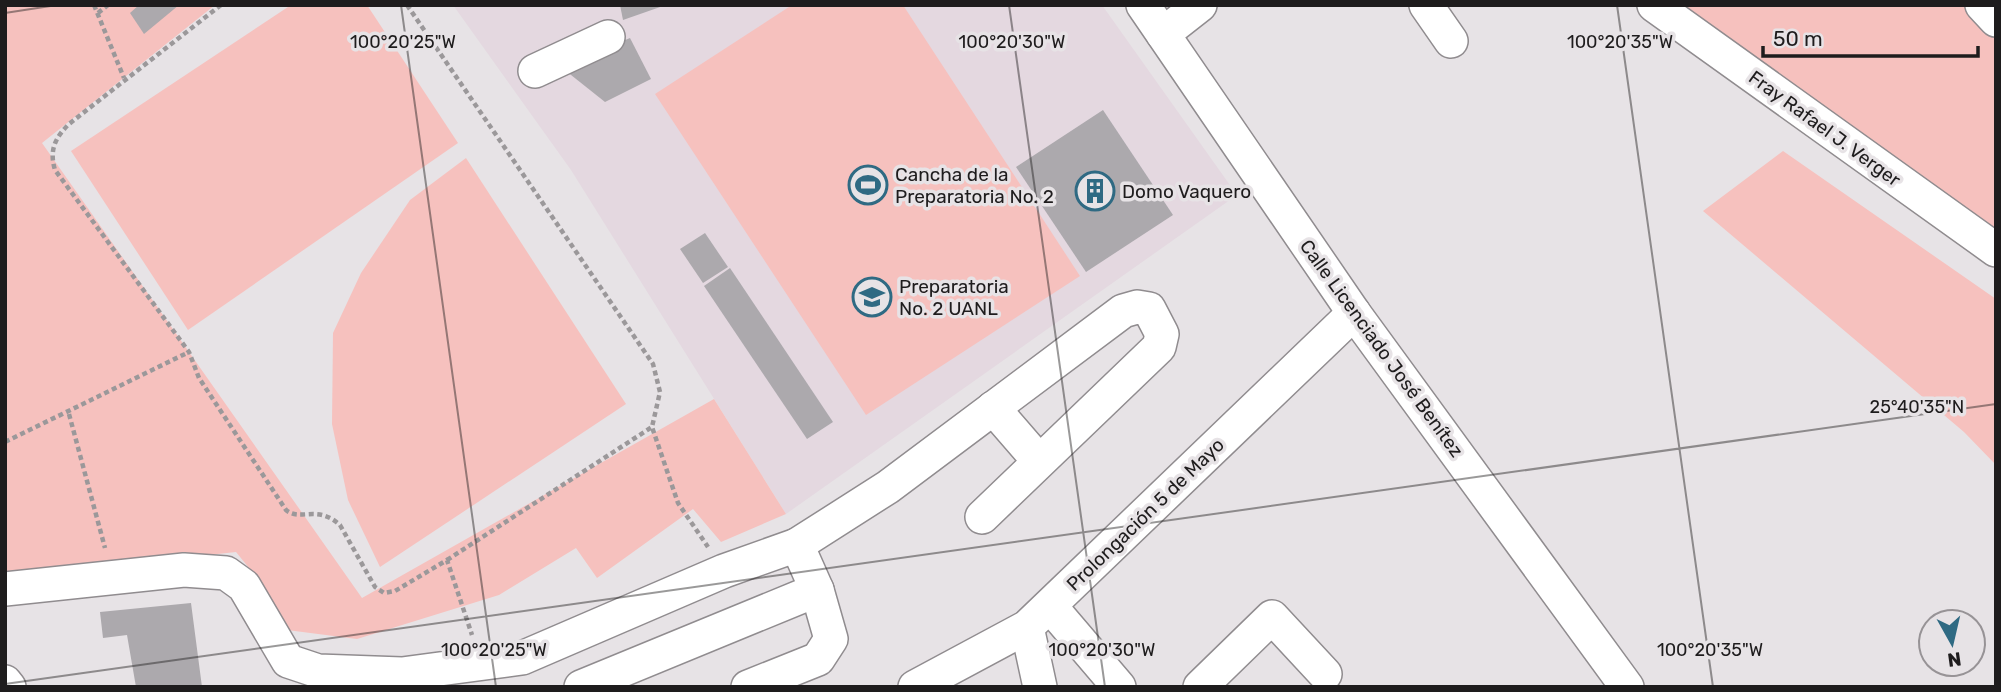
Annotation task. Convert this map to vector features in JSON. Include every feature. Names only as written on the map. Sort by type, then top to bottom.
[{"type":"street","name":"Calle Licenciado José Benítez","points":[[1143,5],[1354,313],[1627,687]]},
{"type":"street","points":[[1163,34],[1200,5]]},
{"type":"street","points":[[1426,5],[1451,41]]},
{"type":"street","name":"Fray Rafael J. Verger","points":[[1654,5],[1996,250]]},
{"type":"street","points":[[1982,5],[1996,20]]},
{"type":"street","points":[[535,71],[608,37]]},
{"type":"street","points":[[5,589],[184,570],[226,573],[244,586],[288,661],[318,671],[403,680],[449,677],[481,663],[522,658],[724,571],[797,545],[888,487],[1123,311],[1138,307],[1149,309],[1162,334],[1159,347],[982,517]]},
{"type":"street","name":"Prolongación 5 de Mayo","points":[[915,687],[1039,617],[1354,313]]},
{"type":"street","points":[[993,408],[1040,461]]},
{"type":"street","points":[[748,687],[818,659],[826,651],[831,639],[830,626],[817,590],[797,545]]},
{"type":"street","points":[[581,687],[817,590]]},
{"type":"street","points":[[1039,617],[1040,687]]},
{"type":"street","points":[[1039,617],[1119,687]]},
{"type":"street","points":[[1200,687],[1272,617],[1325,674]]},
{"type":"street","points":[[5,682],[9,687]]},
{"type":"path","points":[[94,5],[124,78]]},
{"type":"path","points":[[98,13],[108,5]]},
{"type":"path","points":[[221,5],[124,78],[60,132],[53,143],[51,157],[55,170],[189,352],[199,378],[286,510],[295,515],[322,513],[332,518],[340,525],[375,587],[384,593],[395,591],[652,427]]},
{"type":"path","points":[[407,5],[653,364],[660,392],[652,427],[678,503],[724,571]]},
{"type":"path","points":[[5,442],[69,414],[189,352]]},
{"type":"path","points":[[69,414],[113,578]]},
{"type":"path","points":[[447,559],[481,663]]},
{"type":"shaded area","points":[[5,5],[215,5],[42,143],[362,598],[714,399],[786,514],[721,542],[693,509],[597,578],[576,548],[499,595],[357,639],[287,630],[262,584],[236,552],[5,577]]},
{"type":"shaded area","points":[[291,5],[367,5],[458,143],[188,330],[71,151]]},
{"type":"shaded area","name":"Preparatoria No. 2 UANL","points":[[453,5],[1102,5],[1237,195],[786,514],[571,170]]},
{"type":"shaded area","name":"Cancha de la Preparatoria No. 2","points":[[792,5],[903,5],[1080,276],[866,415],[655,94]]},
{"type":"shaded area","points":[[1679,5],[1996,5],[1996,238]]},
{"type":"shaded area","points":[[1783,151],[1996,299],[1996,465],[1964,432],[1703,211]]},
{"type":"shaded area","points":[[466,158],[626,404],[380,567],[348,500],[332,424],[333,333],[361,273],[410,200]]},
{"type":"building","points":[[139,5],[179,5],[144,34],[130,13]]},
{"type":"building","points":[[620,5],[663,5],[663,6],[623,20]]},
{"type":"building","points":[[630,38],[651,79],[605,102],[561,67]]},
{"type":"building","name":"Domo Vaquero","points":[[1103,110],[1173,215],[1086,272],[1016,167]]},
{"type":"building","points":[[705,233],[728,267],[703,283],[680,249]]},
{"type":"building","points":[[730,268],[833,422],[807,439],[704,286]]},
{"type":"building","points":[[191,603],[202,687],[136,687],[127,635],[103,638],[100,612]]},
{"type":"place","name":"Cancha de la Preparatoria No. 2","points":[[868,185]]},
{"type":"place","name":"Domo Vaquero","points":[[1095,191]]},
{"type":"place","name":"Preparatoria No. 2 UANL","points":[[872,297]]}]
